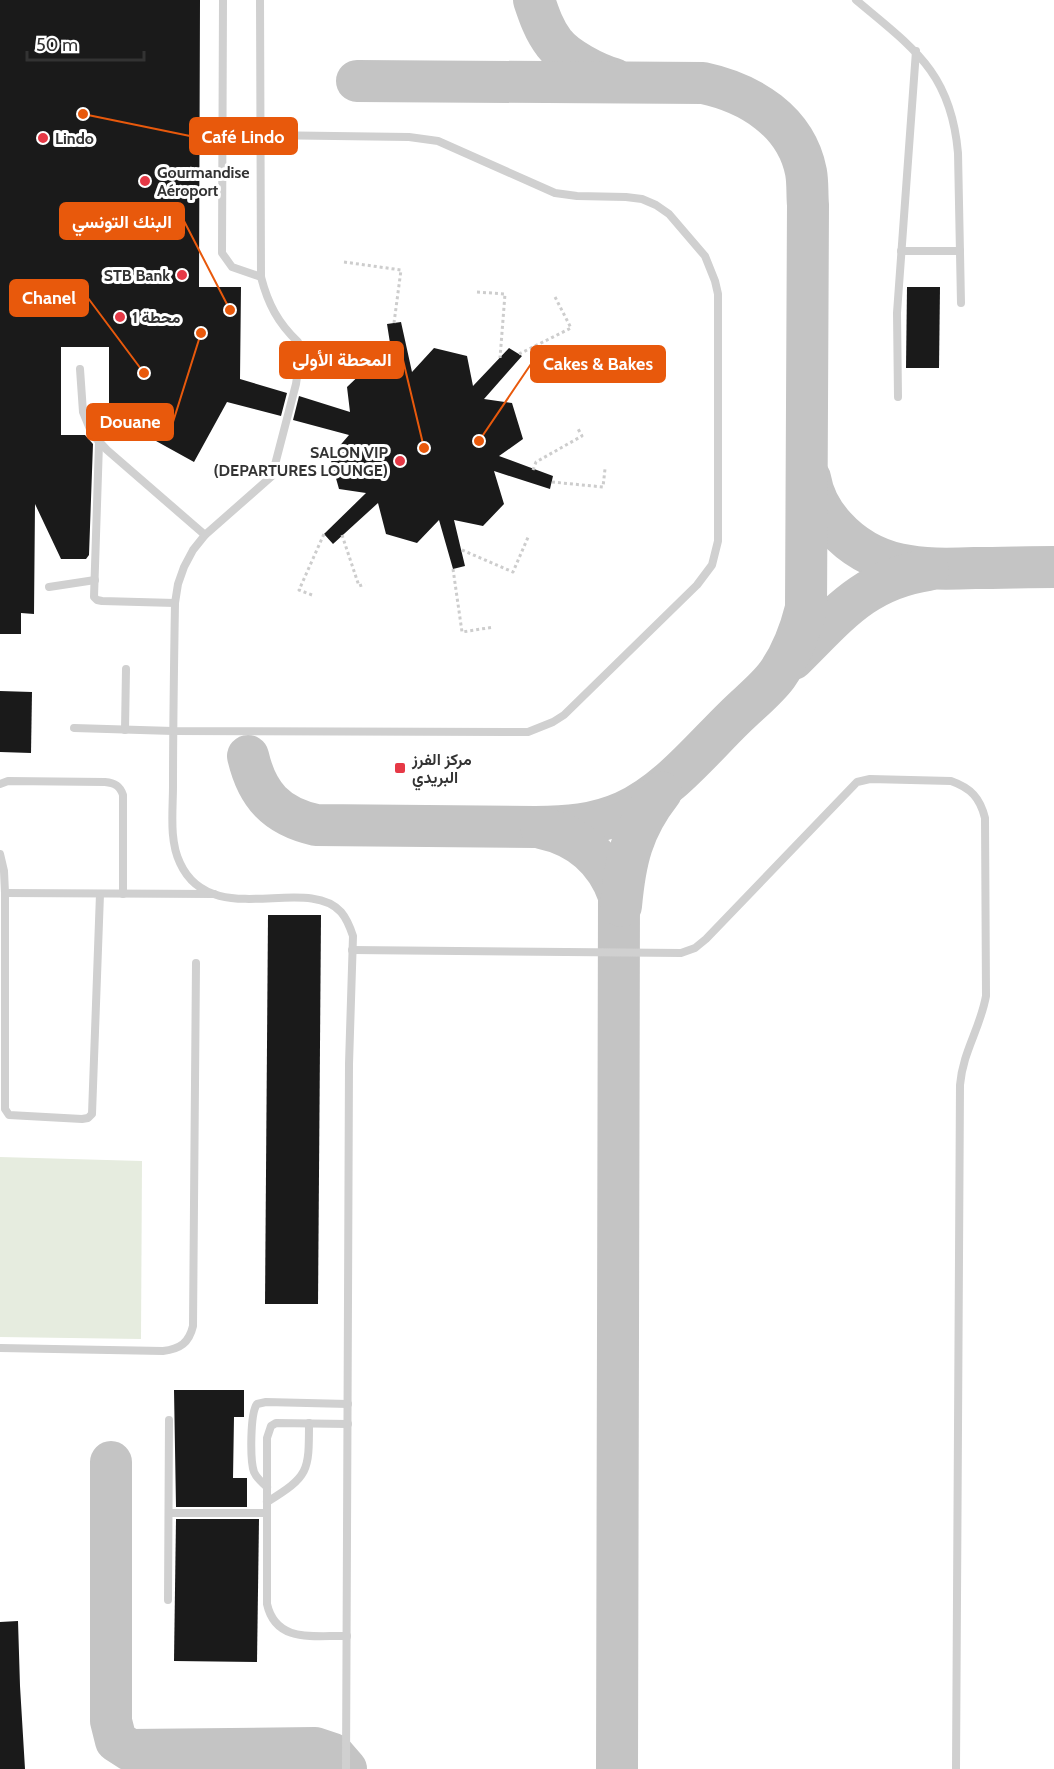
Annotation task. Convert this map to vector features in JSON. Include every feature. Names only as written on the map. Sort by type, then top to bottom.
[{"type":"lane","points":[[223,0],[222,253],[232,267],[261,277]]},
{"type":"lane","points":[[214,894],[194,882],[180,864],[174,842],[172,731],[175,603],[178,584],[193,550],[205,536],[272,476],[298,370],[298,342],[284,329],[273,313],[261,277],[260,0]]},
{"type":"lane","points":[[856,0],[916,51],[940,86],[953,118],[958,153],[961,303]]},
{"type":"lane","points":[[898,397],[897,313],[916,51]]},
{"type":"lane","points":[[75,728],[172,731],[528,732],[541,728],[564,715],[697,585],[712,565],[717,547],[718,294],[705,256],[669,214],[642,199],[555,193],[486,161],[429,139],[408,136],[260,135]]},
{"type":"lane","points":[[901,251],[960,251]]},
{"type":"lane","points":[[80,369],[83,412],[92,434],[205,536]]},
{"type":"lane","points":[[99,442],[94,597],[97,600],[175,603]]},
{"type":"lane","points":[[49,587],[95,580]]},
{"type":"lane","points":[[125,730],[126,669]]},
{"type":"lane","points":[[352,950],[681,953],[695,948],[706,939],[858,782],[870,779],[951,782],[964,786],[974,794],[982,805],[985,818],[986,996],[982,1014],[964,1057],[960,1086],[956,1769]]},
{"type":"lane","points":[[0,784],[8,781],[105,782],[114,783],[121,789],[123,795],[123,894]]},
{"type":"lane","points":[[0,854],[4,871],[5,894],[5,1109],[9,1115],[82,1119],[92,1114],[100,894]]},
{"type":"lane","points":[[5,894],[214,894],[237,899],[314,898],[328,902],[340,910],[348,922],[353,936],[349,1064],[346,1769]]},
{"type":"lane","points":[[0,1348],[163,1351],[180,1347],[191,1334],[193,1326],[196,963]]},
{"type":"lane","points":[[267,1487],[253,1470],[253,1412],[257,1404],[266,1402],[348,1404]]},
{"type":"lane","points":[[168,1600],[169,1420]]},
{"type":"lane","points":[[347,1636],[294,1635],[275,1624],[270,1615],[267,1604],[267,1438],[271,1426],[282,1423],[348,1424]]},
{"type":"lane","points":[[267,1502],[292,1486],[306,1469],[309,1459],[309,1424]]},
{"type":"lane","points":[[168,1513],[267,1513]]},
{"type":"path","points":[[344,262],[401,270],[393,323]]},
{"type":"path","points":[[477,292],[506,294],[500,358]]},
{"type":"path","points":[[519,354],[571,328],[554,295]]},
{"type":"path","points":[[533,470],[536,462],[582,436],[577,427]]},
{"type":"path","points":[[552,482],[603,487],[605,469]]},
{"type":"path","points":[[312,595],[299,590],[324,534]]},
{"type":"path","points":[[342,535],[359,586],[365,584]]},
{"type":"path","points":[[462,550],[513,572],[529,535]]},
{"type":"path","points":[[453,569],[462,632],[494,627]]},
{"type":"shaded area","points":[[0,1157],[142,1161],[141,1339],[0,1337]]},
{"type":"building","name":"محطة 1","points":[[0,0],[200,0],[199,287],[241,287],[240,379],[287,393],[281,416],[227,402],[194,462],[109,415],[109,347],[61,347],[61,435],[85,435],[93,444],[89,555],[86,559],[61,559],[35,504],[34,614],[21,613],[21,634],[0,634]]},
{"type":"building","points":[[907,287],[940,287],[939,368],[906,368]]},
{"type":"building","points":[[401,322],[412,372],[434,348],[467,356],[473,386],[509,348],[522,356],[484,399],[512,403],[523,439],[499,456],[553,476],[550,489],[494,471],[504,504],[483,526],[454,520],[465,566],[453,569],[439,520],[417,543],[386,534],[378,503],[333,544],[324,534],[366,493],[339,489],[330,457],[349,435],[293,420],[299,396],[350,412],[347,387],[368,367],[395,375],[387,324]]},
{"type":"building","points":[[0,691],[32,692],[31,753],[0,752]]},
{"type":"building","points":[[268,915],[321,915],[318,1304],[265,1304]]},
{"type":"building","points":[[174,1390],[244,1390],[244,1417],[234,1417],[233,1478],[247,1478],[247,1507],[176,1507]]},
{"type":"building","points":[[176,1519],[259,1519],[257,1662],[174,1661]]},
{"type":"building","points":[[18,1621],[25,1769],[0,1769],[0,1622]]},
{"type":"taxiway","points":[[534,0],[550,38],[559,49],[581,65],[614,79]]},
{"type":"taxiway","points":[[248,756],[257,782],[270,802],[290,816],[316,825],[547,827],[602,820],[640,804],[669,782],[768,686],[791,651],[806,608],[807,184],[801,154],[781,124],[754,102],[738,94],[703,83],[357,81]]},
{"type":"taxiway","points":[[810,478],[819,504],[835,527],[866,552],[882,559],[899,564],[936,568],[1054,567]]},
{"type":"taxiway","points":[[793,659],[838,615],[868,591],[905,575],[928,570]]},
{"type":"taxiway","points":[[621,906],[625,874],[632,846],[643,819],[661,792]]},
{"type":"taxiway","points":[[541,828],[567,837],[589,851],[607,871],[619,896],[617,1769]]},
{"type":"taxiway","points":[[111,1462],[111,1721],[116,1741],[130,1750],[315,1748],[333,1754],[346,1769]]},
{"type":"place","name":"Café Lindo","points":[[83,114]]},
{"type":"place","name":"Lindo","points":[[43,138]]},
{"type":"place","name":"Gourmandise Aéroport","points":[[145,181]]},
{"type":"place","name":"STB Bank","points":[[182,275]]},
{"type":"place","name":"البنك التونسي","points":[[230,310]]},
{"type":"place","name":"محطة 1","points":[[120,317]]},
{"type":"place","name":"Douane","points":[[201,333]]},
{"type":"place","name":"Chanel","points":[[144,373]]},
{"type":"place","name":"Cakes & Bakes","points":[[479,441]]},
{"type":"place","name":"المحطة الأولى","points":[[424,448]]},
{"type":"place","name":"SALON VIP (DEPARTURES LOUNGE)","points":[[400,461]]},
{"type":"place","name":"مركز الفرز البريدي","points":[[400,768]]}]
